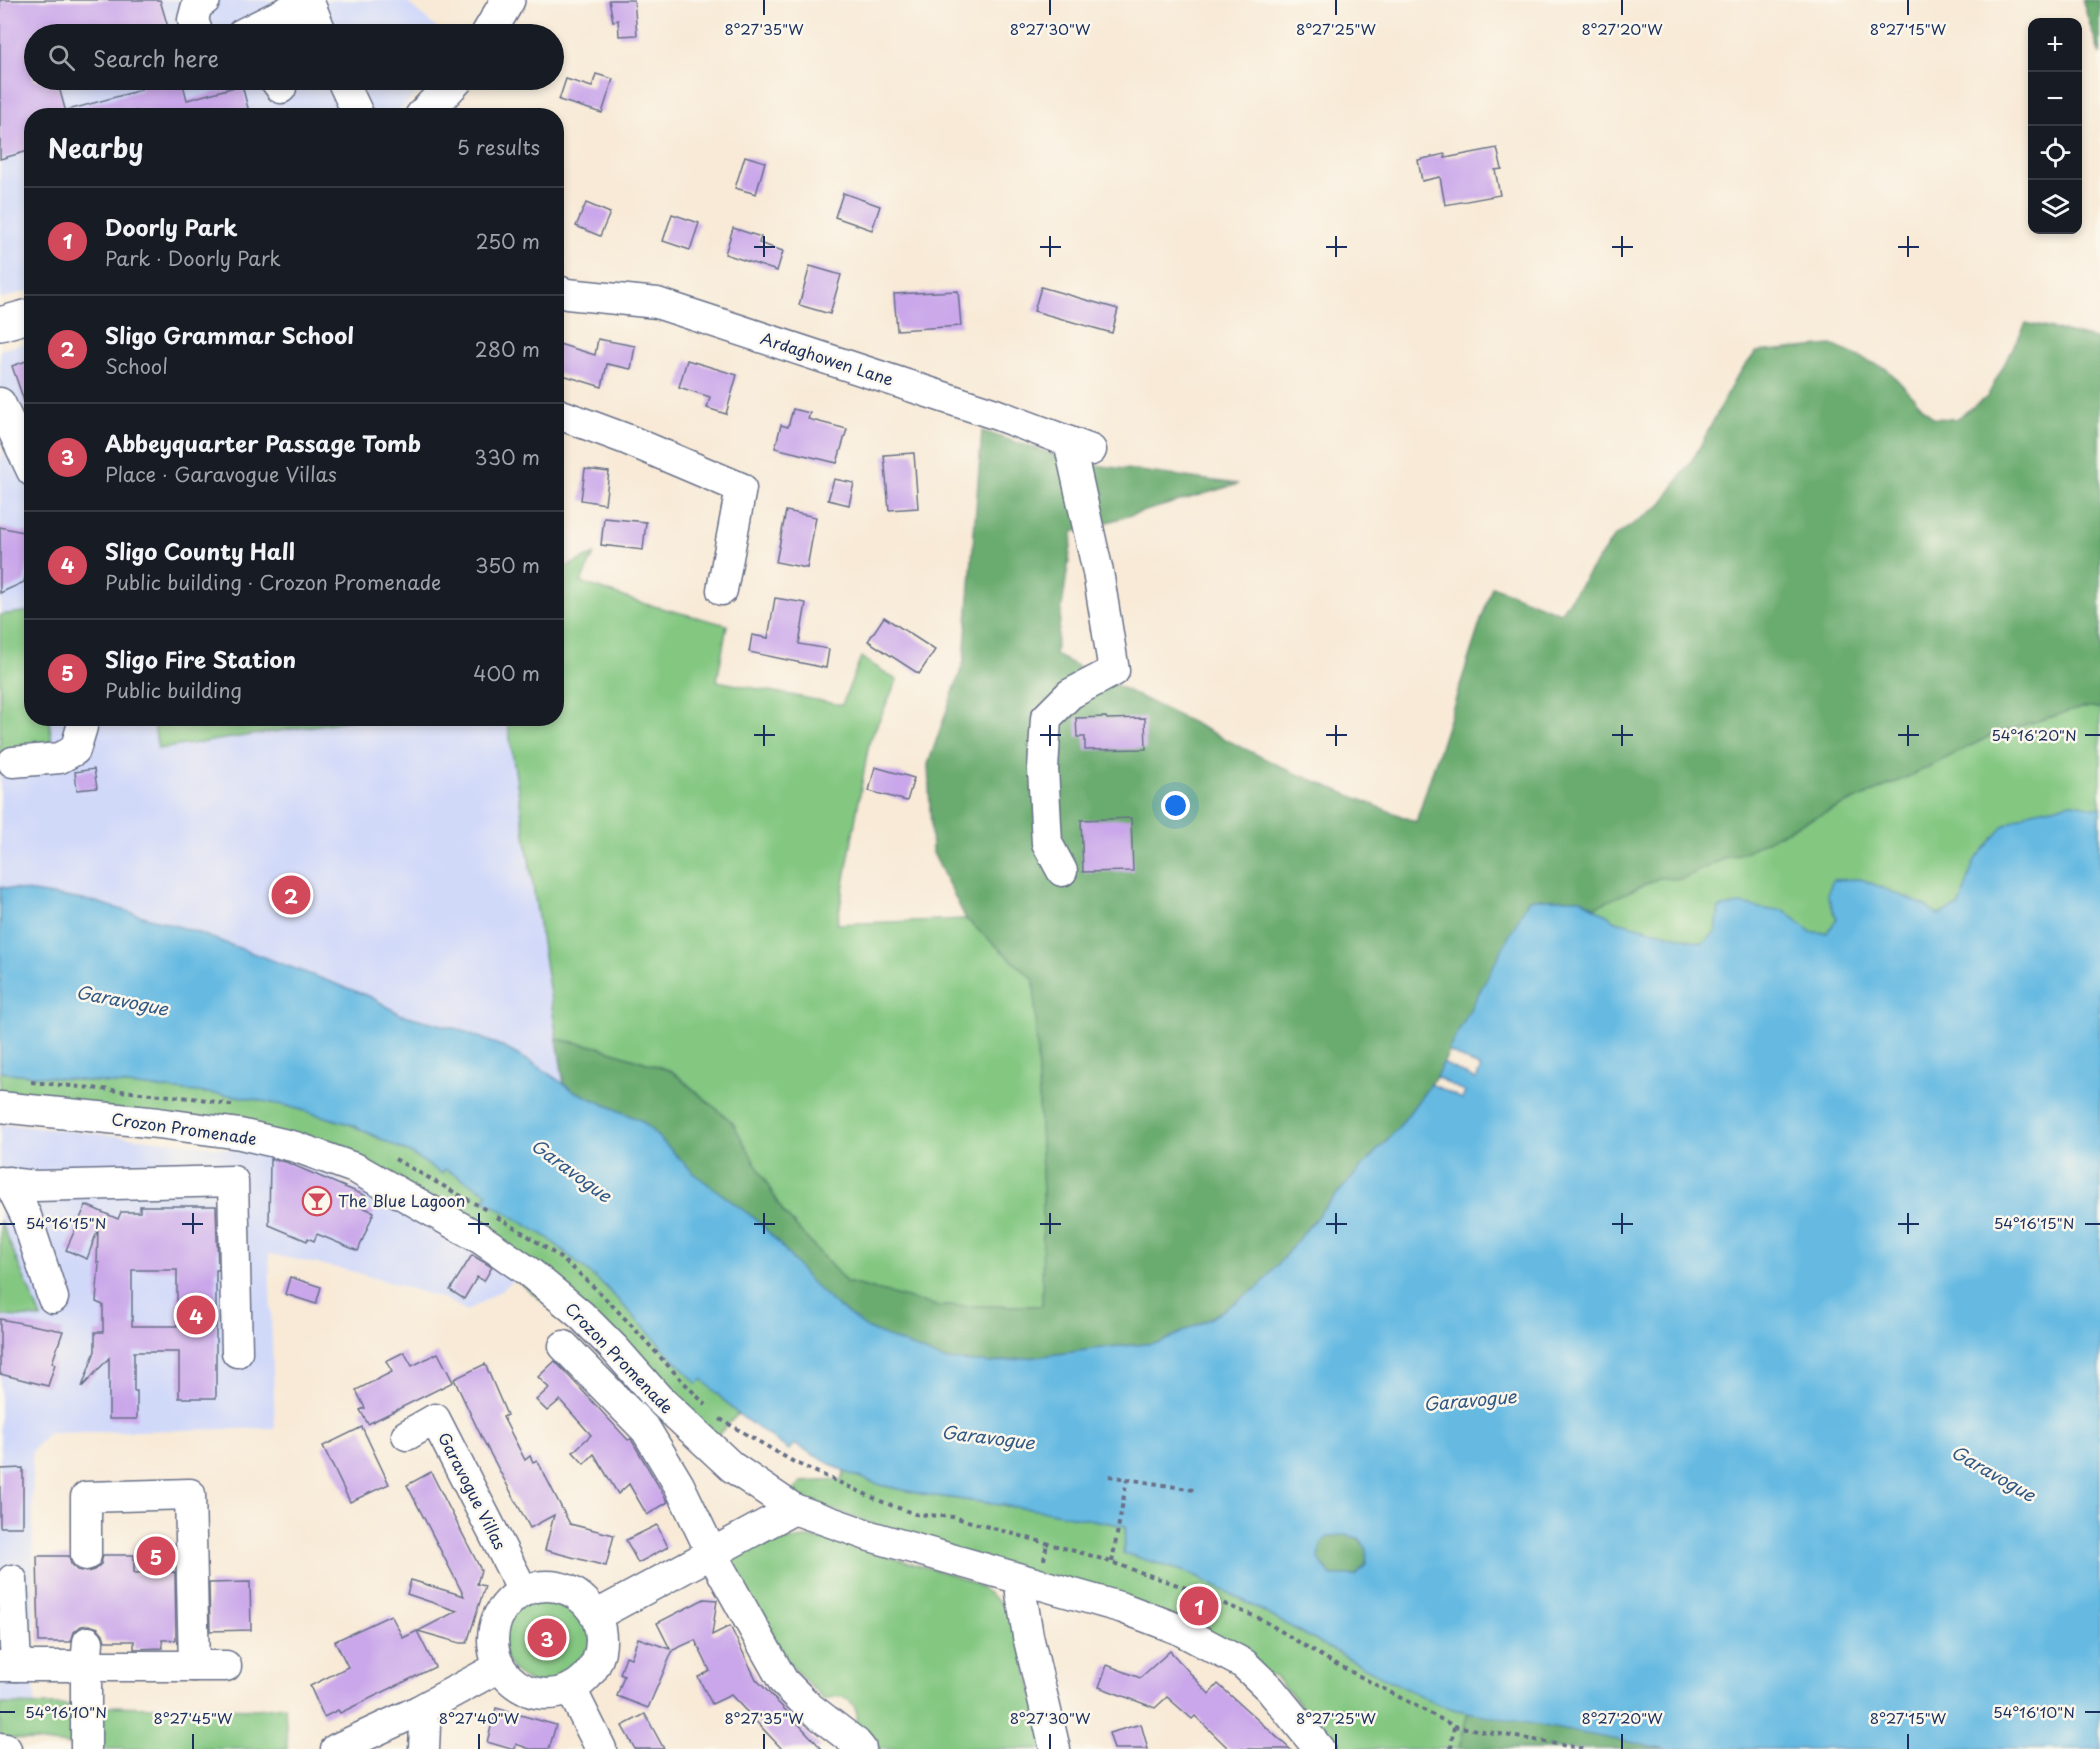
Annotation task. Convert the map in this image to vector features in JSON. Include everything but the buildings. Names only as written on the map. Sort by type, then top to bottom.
[{"type":"main road","points":[[494,24],[508,0]]},
{"type":"main road","points":[[430,108],[447,90]]},
{"type":"main road","points":[[0,324],[24,317]]},
{"type":"street","points":[[194,24],[193,20],[197,5],[205,0]]},
{"type":"street","points":[[266,24],[308,1],[318,24]]},
{"type":"street","points":[[347,90],[355,108]]},
{"type":"street","name":"Ardaghowen Lane","points":[[564,293],[657,303],[995,414],[1080,446],[1114,671],[1070,694],[1046,718],[1043,769],[1047,843],[1062,871]]},
{"type":"street","points":[[0,403],[24,454]]},
{"type":"street","points":[[564,416],[626,439],[741,488],[722,590]]},
{"type":"street","points":[[13,762],[60,758],[75,750],[82,726]]},
{"type":"street","name":"Crozon Promenade","points":[[0,1107],[240,1134],[296,1147],[357,1169],[481,1239],[529,1272],[581,1316],[614,1348],[658,1398],[732,1467],[794,1509],[870,1536],[1123,1608],[1178,1629],[1244,1664],[1270,1689],[1319,1749]]},
{"type":"street","points":[[4,1182],[35,1186],[233,1181],[237,1352]]},
{"type":"street","points":[[4,1182],[26,1216],[53,1298]]},
{"type":"street","points":[[564,1346],[646,1430],[679,1485],[712,1554],[783,1681],[809,1707],[855,1744]]},
{"type":"street","name":"Garavogue Villas","points":[[407,1435],[435,1419],[523,1591]]},
{"type":"street","points":[[86,1555],[86,1497],[190,1494],[194,1666]]},
{"type":"street","points":[[597,1616],[794,1509]]},
{"type":"street","points":[[12,1580],[8,1666],[87,1654],[194,1666],[226,1666]]},
{"type":"street","points":[[1024,1580],[1022,1593],[1027,1630],[1045,1716],[1055,1749]]},
{"type":"street","points":[[546,1585],[567,1588],[583,1598],[597,1616],[602,1638],[599,1658],[590,1674],[571,1689],[548,1694],[528,1691],[512,1682],[499,1666],[493,1649],[493,1629],[502,1608],[523,1591],[546,1585]]},
{"type":"street","points":[[86,1749],[87,1654]]},
{"type":"street","points":[[336,1749],[418,1711],[499,1666]]},
{"type":"street","points":[[571,1689],[601,1749]]},
{"type":"street","points":[[418,1711],[425,1726],[424,1749]]},
{"type":"street","points":[[0,1749],[6,1749]]},
{"type":"path","points":[[414,1168],[538,1242],[582,1276],[721,1420],[794,1462],[843,1486],[915,1514],[953,1517],[1112,1562],[1186,1588],[1260,1619],[1324,1658],[1454,1726],[1585,1749]]},
{"type":"path","points":[[1109,1476],[1194,1490]]},
{"type":"path","points":[[1112,1562],[1127,1479]]},
{"type":"path","points":[[1451,1749],[1454,1726]]},
{"type":"shaded area","points":[[0,0],[405,0],[432,24],[24,24],[24,90],[420,90],[402,108],[24,108],[24,292],[0,299]]},
{"type":"shaded area","points":[[24,343],[24,362],[12,366],[24,401],[24,532],[0,527],[0,463],[4,446],[0,445],[0,350]]},
{"type":"shaded area","points":[[24,582],[24,612],[0,615],[0,593]]},
{"type":"shaded area","points":[[50,726],[154,726],[158,749],[311,726],[508,726],[564,1084],[536,1065],[501,1046],[400,1014],[371,997],[193,931],[96,902],[0,887],[0,774],[55,767]]},
{"type":"shaded area","points":[[0,1124],[177,1142],[270,1155],[337,1179],[403,1211],[515,1279],[467,1311],[445,1299],[347,1270],[269,1254],[275,1428],[48,1433],[32,1451],[35,1705],[0,1704]]},
{"type":"green space","points":[[2082,0],[2100,0],[2100,55]]},
{"type":"green space","points":[[2026,323],[2100,340],[2100,708],[2081,708],[1994,734],[1914,774],[1682,879],[1659,878],[1595,907],[1581,899],[1529,899],[1436,1077],[1398,1128],[1326,1206],[1259,1287],[1211,1318],[1160,1343],[1109,1347],[992,1363],[944,1360],[868,1329],[831,1301],[807,1278],[758,1221],[697,1176],[642,1121],[574,1091],[564,1084],[557,1039],[598,1047],[671,1071],[732,1122],[783,1212],[846,1282],[937,1306],[1042,1306],[1043,1194],[1034,980],[966,919],[932,851],[928,764],[964,661],[982,431],[1080,463],[1238,484],[1073,532],[1055,655],[1290,771],[1416,822],[1492,586],[1560,613],[1614,537],[1661,505],[1696,454],[1734,381],[1756,352],[1832,345],[1887,369],[1933,418],[1956,419],[1987,397]]},
{"type":"green space","points":[[594,554],[581,582],[638,602],[727,625],[717,681],[842,705],[861,657],[897,680],[869,743],[837,924],[966,919],[1034,980],[1043,1194],[1043,1306],[937,1306],[846,1282],[783,1212],[732,1122],[672,1071],[598,1047],[557,1039],[508,726],[564,726],[564,568]]},
{"type":"green space","points":[[24,612],[24,726],[50,726],[55,767],[0,774],[0,615]]},
{"type":"green space","points":[[2081,708],[2100,708],[2100,1192],[1960,906],[1939,915],[1924,905],[1837,919],[1827,933],[1811,932],[1713,958],[1573,913],[1619,896],[1659,877],[1682,879],[1914,774],[1994,734]]},
{"type":"green space","points":[[154,726],[311,726],[158,749]]},
{"type":"green space","points":[[0,1072],[237,1096],[288,1106],[349,1124],[410,1153],[441,1173],[445,1168],[488,1193],[484,1200],[547,1237],[606,1287],[697,1383],[702,1379],[738,1414],[716,1437],[359,1157],[0,1095]]},
{"type":"green space","points":[[0,1220],[41,1318],[0,1316]]},
{"type":"green space","points":[[845,1472],[880,1485],[922,1494],[1045,1511],[1126,1526],[1123,1553],[1186,1572],[1437,1704],[1468,1711],[1459,1749],[1334,1749],[1297,1701],[1275,1677],[892,1531],[790,1495],[801,1482],[841,1480]]},
{"type":"green space","points":[[1346,1535],[1357,1538],[1368,1549],[1366,1564],[1356,1576],[1331,1576],[1319,1559],[1321,1544],[1329,1536]]},
{"type":"green space","points":[[806,1538],[830,1540],[946,1573],[973,1583],[990,1594],[1004,1607],[1016,1627],[1047,1749],[876,1749],[870,1746],[867,1731],[855,1729],[857,1714],[855,1707],[851,1702],[839,1697],[824,1700],[793,1668],[727,1567],[744,1552],[753,1548],[773,1542]]},
{"type":"green space","points":[[547,1595],[564,1599],[579,1608],[588,1623],[592,1640],[588,1657],[579,1672],[564,1681],[547,1685],[530,1681],[515,1672],[506,1657],[502,1640],[506,1623],[515,1608],[530,1599]]},
{"type":"green space","points":[[0,1704],[257,1709],[285,1706],[287,1749],[104,1749],[0,1737]]},
{"type":"green space","points":[[1468,1711],[1667,1749],[1459,1749]]},
{"type":"water","name":"Garavogue","points":[[2073,803],[2100,808],[2100,1749],[1667,1749],[1457,1710],[1437,1704],[1186,1572],[1123,1553],[1126,1526],[1045,1511],[922,1494],[880,1485],[845,1472],[794,1444],[789,1450],[738,1414],[702,1379],[697,1384],[606,1287],[547,1237],[484,1200],[488,1193],[445,1169],[442,1174],[410,1153],[350,1124],[288,1106],[237,1096],[0,1072],[0,887],[96,902],[193,931],[371,997],[400,1014],[461,1030],[501,1046],[536,1065],[574,1091],[642,1121],[697,1176],[758,1221],[807,1278],[831,1301],[868,1329],[944,1360],[992,1363],[1109,1347],[1160,1343],[1211,1318],[1259,1287],[1326,1206],[1398,1128],[1431,1084],[1462,1099],[1465,1092],[1436,1077],[1443,1063],[1476,1080],[1481,1068],[1448,1051],[1529,899],[1581,899],[1616,921],[1703,943],[1716,932],[1719,908],[1740,904],[1770,910],[1784,910],[1811,932],[1827,933],[1837,919],[1827,894],[1833,880],[1861,879],[1924,905],[1939,915],[1960,906],[1974,861],[2004,826],[2032,811]],"holes":[[[1346,1535],[1358,1538],[1367,1549],[1366,1564],[1356,1576],[1331,1576],[1319,1559],[1321,1544],[1329,1536]]]},
{"type":"place","name":"Sligo Grammar School","points":[[291,895]]},
{"type":"place","name":"The Blue Lagoon","points":[[317,1201]]},
{"type":"place","name":"Sligo County Hall","points":[[196,1315]]},
{"type":"place","name":"Sligo Fire Station","points":[[156,1556]]},
{"type":"place","name":"Doorly Park","points":[[1199,1606]]},
{"type":"place","name":"Abbeyquarter Passage Tomb","points":[[547,1638]]}]
